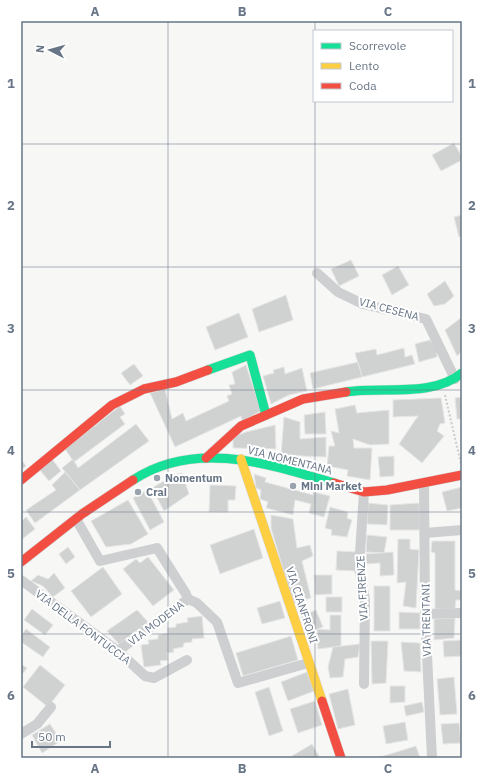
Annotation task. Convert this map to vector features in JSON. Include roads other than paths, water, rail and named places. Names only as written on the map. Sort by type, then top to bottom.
[{"type":"street","name":"VIA CESENA","points":[[317,273],[338,292],[363,304],[426,319],[459,376]]},
{"type":"street","points":[[21,480],[112,405],[128,396],[144,390],[176,382],[250,355],[266,415]]},
{"type":"street","points":[[206,458],[241,426],[302,399],[356,390],[422,389],[459,376]]},
{"type":"street","name":"VIA NOMENTANA","points":[[21,562],[76,518],[136,478],[168,462],[195,458],[241,459],[279,467],[364,492],[387,490],[462,475]]},
{"type":"street","name":"VIA CIANFRONI","points":[[241,459],[308,663],[342,758]]},
{"type":"street","name":"VIA TRENTANI","points":[[424,483],[425,614],[432,758]]},
{"type":"street","name":"VIA FIRENZE","points":[[364,492],[359,568],[365,600],[364,684]]},
{"type":"street","points":[[76,518],[100,561],[156,548],[188,599]]},
{"type":"street","points":[[425,533],[462,530]]},
{"type":"street","name":"VIA DELLA FONTUCCIA","points":[[21,580],[118,651],[146,676],[154,678],[188,660]]},
{"type":"street","name":"VIA MODENA","points":[[118,651],[188,599],[197,603],[217,622],[238,683],[308,663]]},
{"type":"street","points":[[425,614],[462,613]]},
{"type":"street","points":[[21,734],[37,724],[51,707]]},
{"type":"place","name":"Nomentum","points":[[157,478]]},
{"type":"place","name":"Mini Market","points":[[293,486]]},
{"type":"place","name":"Crai","points":[[138,492]]}]
